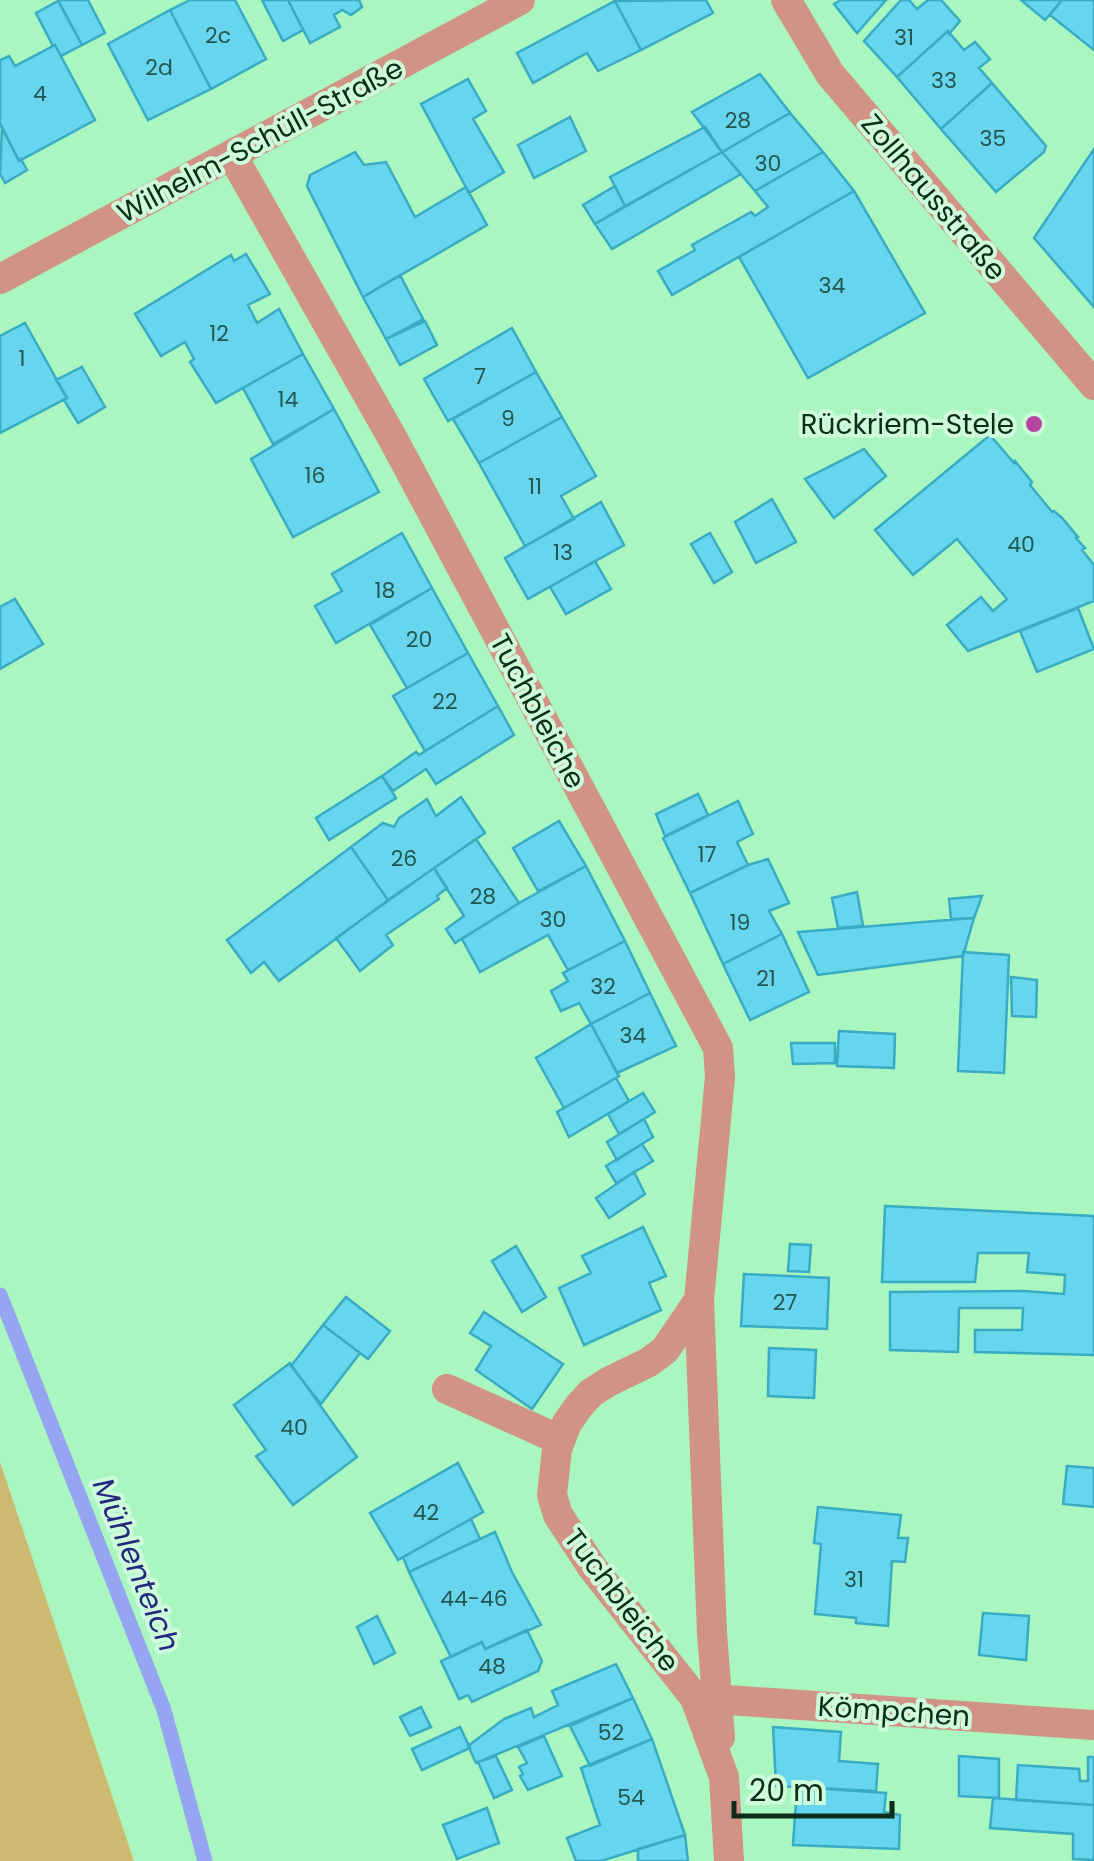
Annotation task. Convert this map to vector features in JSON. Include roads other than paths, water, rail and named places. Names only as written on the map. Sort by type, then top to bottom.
[{"type":"street","name":"Wilhelm-Schüll-Straße","points":[[0,279],[520,0]]},
{"type":"street","name":"Zollhausstraße","points":[[786,0],[830,74],[1094,386]]},
{"type":"street","name":"Tuchbleiche","points":[[232,155],[393,439],[718,1048],[720,1078],[699,1300],[712,1633],[706,1698],[724,1777],[729,1861]]},
{"type":"street","name":"Tuchbleiche","points":[[699,1300],[665,1350],[592,1393],[567,1423],[556,1449],[552,1495],[558,1514],[592,1567],[706,1698]]},
{"type":"street","points":[[447,1389],[560,1440]]},
{"type":"street","name":"Kömpchen","points":[[706,1698],[1094,1725]]},
{"type":"waterway","name":"Mühlenteich","points":[[0,1295],[164,1710],[205,1861]]},
{"type":"place","name":"Rückriem-Stele","points":[[1034,424]]}]
